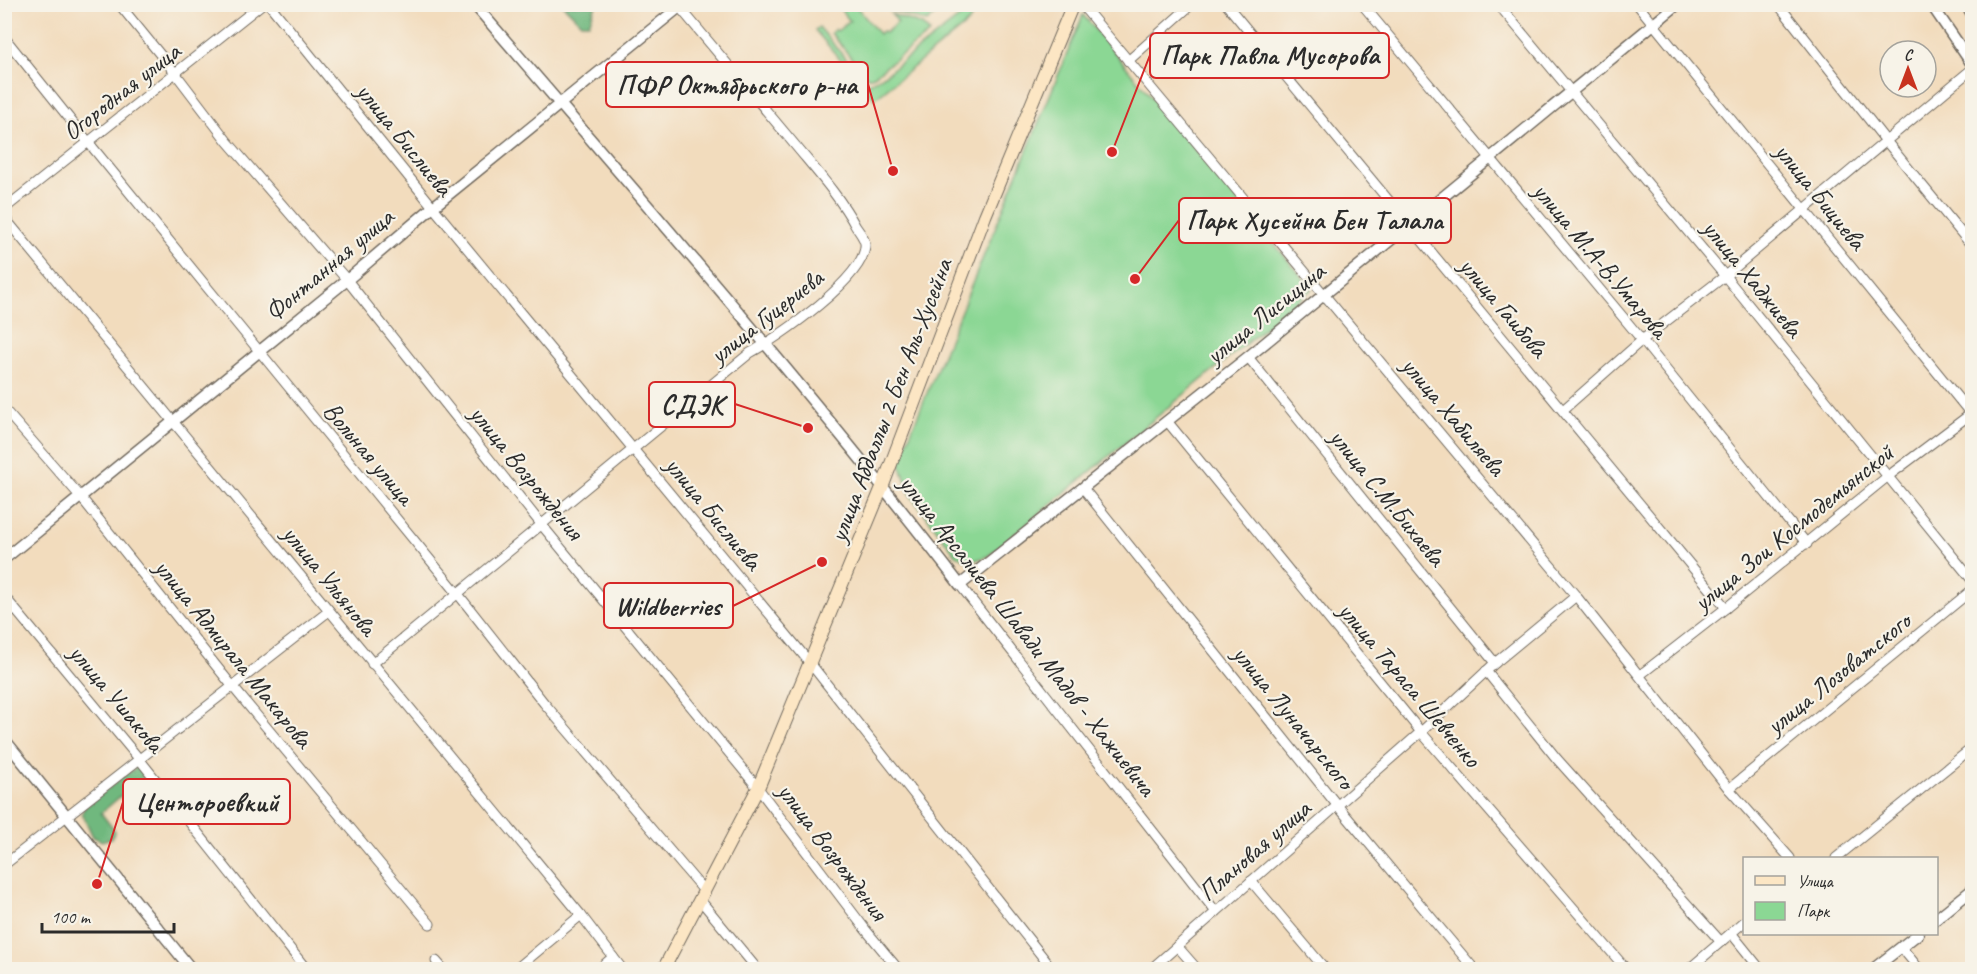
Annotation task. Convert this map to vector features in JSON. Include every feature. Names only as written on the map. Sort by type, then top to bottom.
[{"type":"main road","name":"улица Абдаллы 2 Бен Аль-Хусейна","points":[[663,969],[758,788],[883,485],[985,216],[1073,4]]},
{"type":"street","name":"улица Возрождения","points":[[119,4],[227,141],[347,280],[541,524],[758,788],[865,929],[899,969]]},
{"type":"street","name":"Огородная улица","points":[[4,208],[262,4]]},
{"type":"street","name":"улица Бислиева","points":[[269,4],[433,207],[810,663],[1053,969]]},
{"type":"street","name":"улица Арсалиева Шавади Мадов - Хажиевича","points":[[474,4],[766,344],[883,485],[1216,912]]},
{"type":"street","name":"улица Хабиляева","points":[[1081,4],[1576,596],[1730,789],[1789,857]]},
{"type":"street","points":[[1128,61],[1192,4]]},
{"type":"street","name":"улица Гаибова","points":[[1226,4],[1726,608]]},
{"type":"street","name":"улица М.А-В.Умарова","points":[[1362,4],[1642,340],[1807,543]]},
{"type":"street","name":"улица Хаджиева","points":[[1498,4],[1725,276],[1972,580]]},
{"type":"street","name":"улица Бициева","points":[[1637,4],[1972,413]]},
{"type":"street","name":"улица Лисицина","points":[[960,585],[1248,357],[1678,4]]},
{"type":"street","points":[[1778,4],[1972,246]]},
{"type":"street","points":[[1563,410],[1642,340],[1725,276],[1972,66],[1931,4]]},
{"type":"street","points":[[1966,4],[1972,14]]},
{"type":"street","name":"Фонтанная улица","points":[[4,559],[680,6]]},
{"type":"street","name":"улица Гуцериева","points":[[372,664],[750,353],[804,317],[837,289],[856,268],[862,256],[865,242],[844,204],[680,6]]},
{"type":"street","name":"Вольная улица","points":[[4,36],[703,896],[758,969]]},
{"type":"street","name":"улица Ульянова","points":[[4,217],[581,915],[623,969]]},
{"type":"street","name":"улица С.М.Бихаева","points":[[1248,357],[1495,663]]},
{"type":"street","name":"улица Адмирала Макарова","points":[[4,409],[80,496],[233,687],[430,924]]},
{"type":"street","name":"улица Зои Космодемьянской","points":[[1640,675],[1887,477],[1972,413]]},
{"type":"street","name":"улица Тараса Шевченко","points":[[1167,421],[1421,732],[1627,969]]},
{"type":"street","name":"улица Луначарского","points":[[1083,488],[1337,805],[1475,969]]},
{"type":"street","name":"улица Лозоватского","points":[[1730,789],[1972,590]]},
{"type":"street","name":"улица Ушакова","points":[[4,596],[140,760],[307,969]]},
{"type":"street","name":"Плановая улица","points":[[1150,969],[1421,732],[1495,663],[1576,596]]},
{"type":"street","points":[[4,865],[329,610]]},
{"type":"street","points":[[1486,671],[1557,759],[1721,942]]},
{"type":"street","points":[[4,739],[192,969]]},
{"type":"street","points":[[1837,857],[1972,748]]},
{"type":"street","points":[[1251,881],[1326,969]]},
{"type":"street","points":[[1938,917],[1972,890]]},
{"type":"street","points":[[515,969],[581,915]]},
{"type":"street","points":[[1688,969],[1743,923]]},
{"type":"street","points":[[1731,934],[1761,969]]},
{"type":"street","points":[[1872,969],[1915,935]]},
{"type":"street","points":[[1177,946],[1197,969]]},
{"type":"street","points":[[1901,946],[1920,969]]},
{"type":"street","points":[[598,969],[613,957]]},
{"type":"street","points":[[436,961],[444,969]]},
{"type":"green space","points":[[972,4],[978,5],[969,22],[874,99],[815,30],[819,27],[867,84],[883,76],[968,11]]},
{"type":"green space","points":[[563,5],[596,5],[589,23],[581,23]]},
{"type":"green space","points":[[846,5],[855,5],[879,34],[882,31],[885,33],[898,22],[891,14],[922,25],[930,33],[872,77],[867,77],[831,33],[850,21],[840,9]]},
{"type":"green space","points":[[884,5],[947,5],[927,22],[888,9]]},
{"type":"green space","points":[[947,5],[964,5],[956,14]]},
{"type":"green space","points":[[1083,15],[1312,289],[988,556],[970,562],[956,555],[911,496],[899,461]]},
{"type":"green space","points":[[140,766],[147,772],[144,776],[101,813],[115,831],[112,838],[102,841],[93,837],[82,813],[84,808],[126,774]]},
{"type":"place","name":"Парк Павла Мусорова","points":[[1112,152]]},
{"type":"place","name":"ПФР Октябрьского р-на","points":[[893,171]]},
{"type":"place","name":"Парк Хусейна Бен Талала","points":[[1135,279]]},
{"type":"place","name":"СДЭК","points":[[808,428]]},
{"type":"place","name":"Wildberries","points":[[822,562]]},
{"type":"place","name":"Центороевкий","points":[[97,884]]}]
